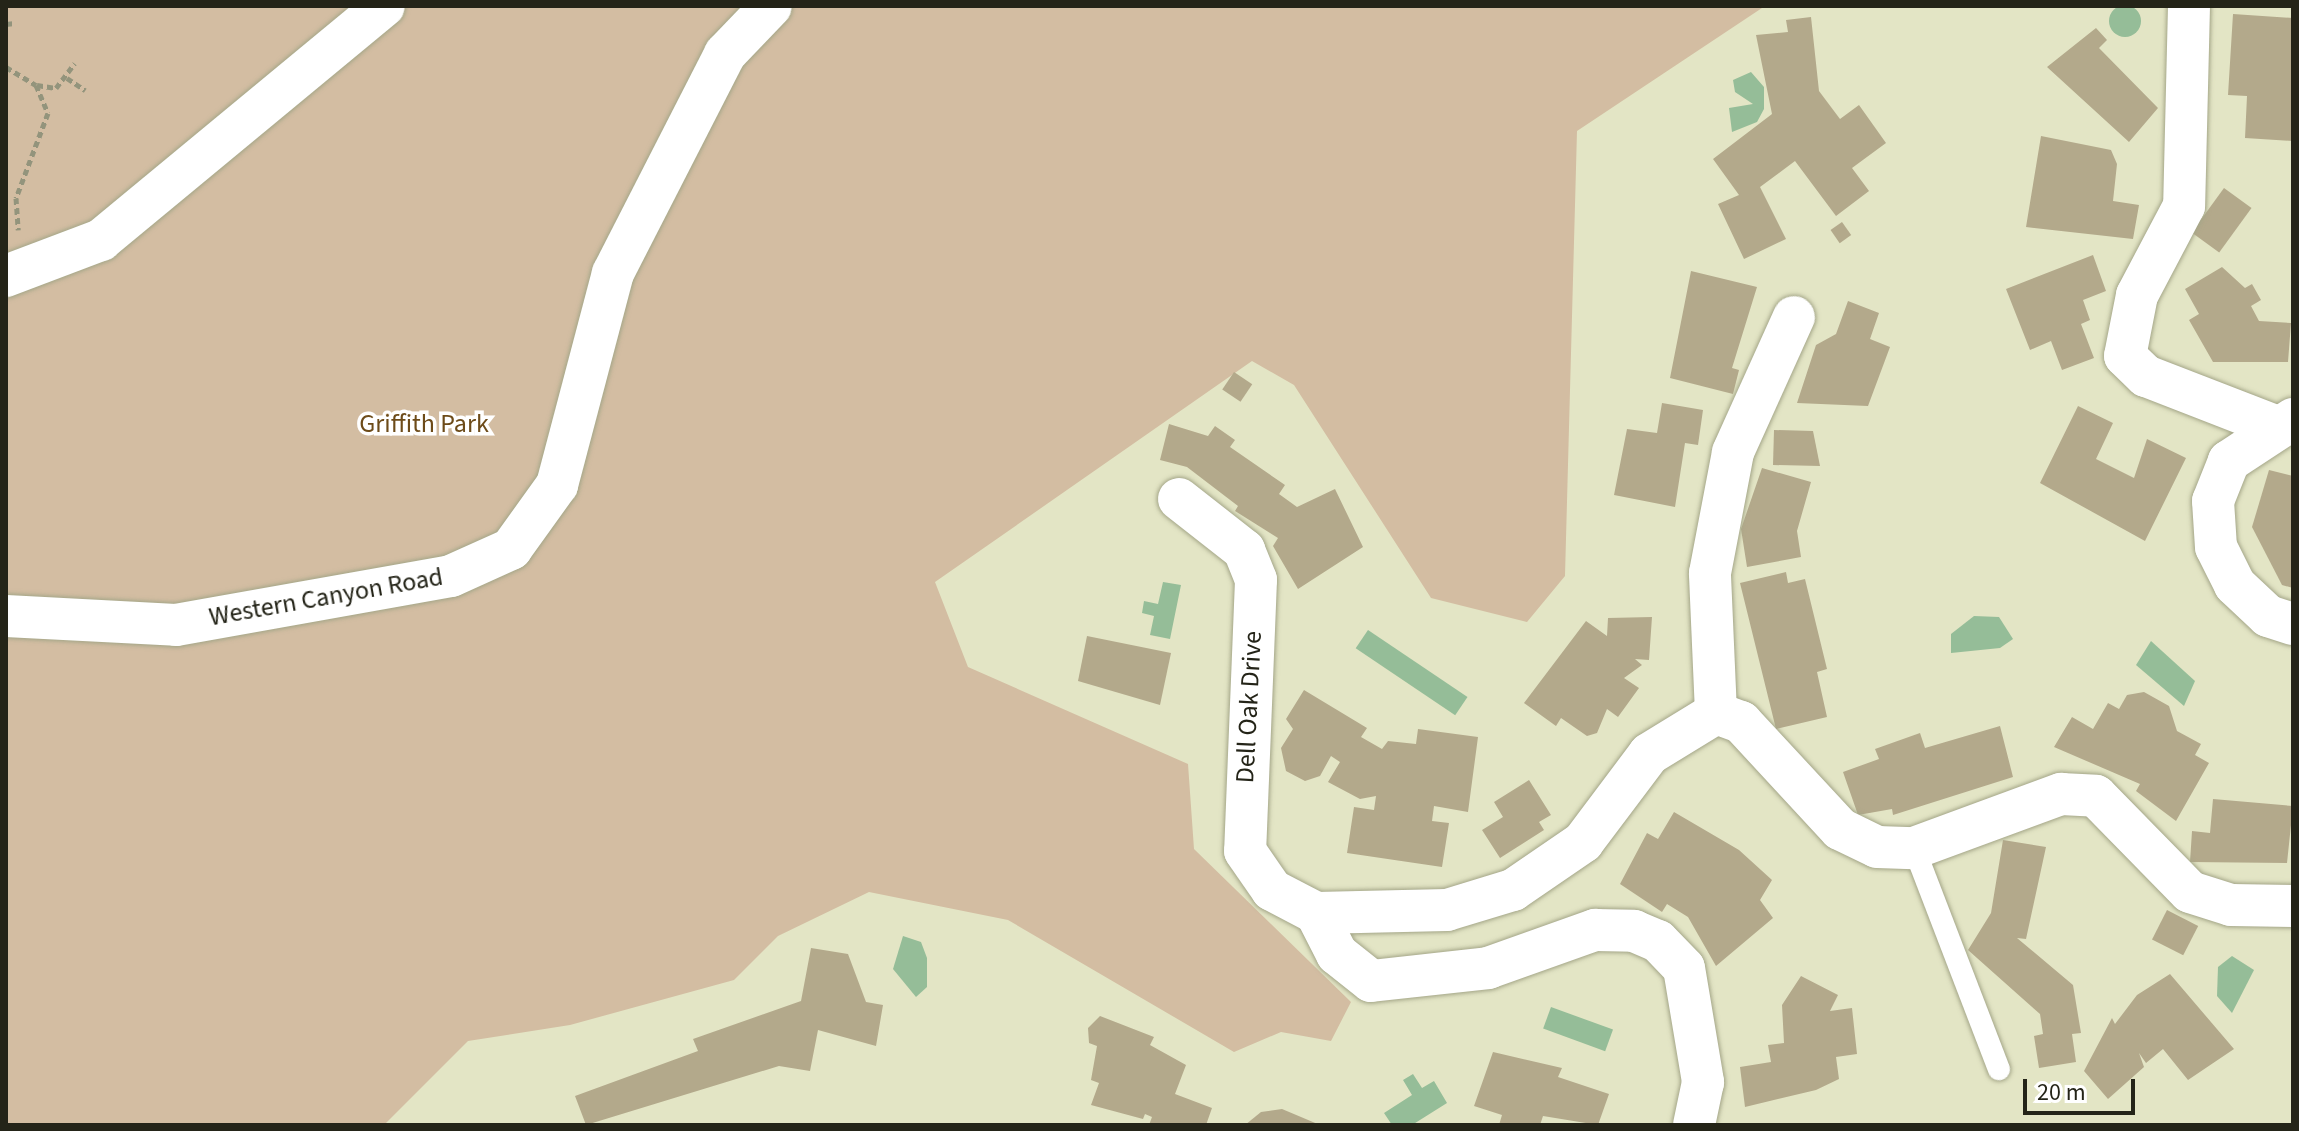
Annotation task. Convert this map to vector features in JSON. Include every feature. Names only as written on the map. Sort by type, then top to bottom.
[{"type":"street","points":[[18,272],[101,240],[384,6]]},
{"type":"street","name":"Western Canyon Road","points":[[6,616],[176,625],[451,576],[511,549],[557,485],[613,273],[725,54],[771,6]]},
{"type":"street","points":[[2189,6],[2184,206],[2137,295],[2125,356],[2146,376],[2284,422]]},
{"type":"street","points":[[1716,713],[1710,573],[1730,467],[1794,317]]},
{"type":"street","points":[[2284,422],[2229,461],[2213,501],[2216,547],[2235,585],[2268,616],[2293,624]]},
{"type":"street","name":"Dell Oak Drive","points":[[1179,499],[1244,550],[1256,580],[1245,851],[1272,890],[1316,913]]},
{"type":"street","points":[[1716,713],[1741,722],[1840,829],[1877,847],[1914,848],[2061,794],[2096,796],[2190,892],[2231,905],[2293,906]]},
{"type":"street","points":[[1694,1125],[1703,1082],[1684,968],[1658,941],[1634,931],[1595,930],[1488,968],[1371,981],[1337,954],[1316,913],[1447,910],[1513,890],[1583,842],[1649,754],[1716,713]]},
{"type":"lane","points":[[1914,848],[1999,1069]]},
{"type":"path","points":[[6,24],[15,23]]},
{"type":"path","points":[[6,67],[36,85],[56,88],[67,78],[75,63]]},
{"type":"path","points":[[67,78],[85,90]]},
{"type":"path","points":[[18,272],[14,217],[48,113],[36,85]]},
{"type":"green space","name":"Griffith Park","points":[[6,6],[1765,6],[1577,131],[1565,576],[1527,622],[1431,598],[1294,385],[1252,361],[935,582],[968,667],[1188,764],[1194,849],[1351,1002],[1331,1041],[1281,1032],[1234,1052],[1008,920],[869,892],[778,936],[734,980],[570,1025],[468,1041],[384,1125],[6,1125]]},
{"type":"shaded area","points":[[2125,5],[2136,10],[2141,21],[2136,32],[2125,37],[2114,32],[2109,21],[2114,10]]},
{"type":"shaded area","points":[[1751,72],[1764,87],[1764,109],[1757,122],[1732,132],[1729,108],[1753,104],[1735,92],[1733,80]]},
{"type":"shaded area","points":[[1163,582],[1181,585],[1170,639],[1150,635],[1154,616],[1142,613],[1144,601],[1158,604]]},
{"type":"shaded area","points":[[1974,616],[1999,617],[2013,639],[2000,648],[1951,653],[1951,634]]},
{"type":"shaded area","points":[[1368,630],[1467,697],[1455,715],[1356,648]]},
{"type":"shaded area","points":[[2151,641],[2195,681],[2184,706],[2136,665]]},
{"type":"shaded area","points":[[903,936],[921,942],[927,958],[927,987],[916,997],[893,969]]},
{"type":"shaded area","points":[[2232,956],[2254,970],[2232,1013],[2217,996],[2218,967]]},
{"type":"shaded area","points":[[1551,1007],[1613,1030],[1605,1051],[1543,1029]]},
{"type":"shaded area","points":[[1413,1074],[1422,1088],[1434,1081],[1447,1103],[1412,1125],[1392,1125],[1384,1113],[1412,1095],[1403,1080]]},
{"type":"building","points":[[2233,14],[2293,18],[2292,141],[2245,138],[2247,96],[2228,95]]},
{"type":"building","points":[[1811,17],[1819,91],[1840,119],[1859,105],[1886,143],[1852,168],[1869,191],[1836,216],[1795,161],[1760,187],[1786,239],[1744,259],[1718,204],[1739,195],[1713,159],[1772,114],[1756,35],[1788,32],[1786,20]]},
{"type":"building","points":[[2096,28],[2107,40],[2099,48],[2158,108],[2129,142],[2047,67]]},
{"type":"building","points":[[2041,136],[2111,150],[2117,164],[2113,201],[2139,205],[2133,239],[2026,227]]},
{"type":"building","points":[[2224,188],[2252,208],[2219,252],[2192,232]]},
{"type":"building","points":[[1842,222],[1851,235],[1840,243],[1831,230]]},
{"type":"building","points":[[2093,255],[2106,291],[2083,300],[2090,320],[2081,324],[2094,358],[2062,370],[2051,341],[2030,350],[2006,289]]},
{"type":"building","points":[[2222,267],[2245,288],[2252,284],[2261,300],[2251,306],[2259,321],[2291,323],[2288,362],[2213,362],[2189,320],[2199,314],[2185,289]]},
{"type":"building","points":[[1691,271],[1757,287],[1732,368],[1739,370],[1733,394],[1670,378]]},
{"type":"building","points":[[1848,301],[1879,313],[1870,339],[1890,347],[1868,406],[1797,403],[1816,345],[1836,334]]},
{"type":"building","points":[[1234,372],[1252,384],[1240,402],[1222,389]]},
{"type":"building","points":[[1662,403],[1703,410],[1698,445],[1685,443],[1675,507],[1614,495],[1627,429],[1657,433]]},
{"type":"building","points":[[2078,406],[2113,423],[2096,459],[2134,478],[2147,439],[2186,458],[2145,541],[2040,483]]},
{"type":"building","points":[[1169,424],[1208,436],[1215,426],[1235,440],[1230,447],[1285,485],[1279,494],[1297,507],[1335,489],[1363,547],[1298,589],[1273,546],[1278,538],[1235,511],[1238,506],[1187,467],[1160,460]]},
{"type":"building","points":[[1774,430],[1813,431],[1820,466],[1773,465]]},
{"type":"building","points":[[1762,468],[1811,482],[1797,531],[1801,557],[1747,567],[1741,529]]},
{"type":"building","points":[[2269,470],[2293,476],[2293,588],[2282,585],[2252,527]]},
{"type":"building","points":[[1786,572],[1788,583],[1805,579],[1827,669],[1817,672],[1827,717],[1776,729],[1740,583]]},
{"type":"building","points":[[1652,617],[1649,660],[1635,659],[1642,665],[1624,678],[1639,688],[1618,717],[1607,709],[1597,733],[1587,736],[1561,718],[1556,726],[1524,703],[1586,621],[1607,636],[1608,618]]},
{"type":"building","points":[[1087,636],[1171,653],[1160,705],[1078,681]]},
{"type":"building","points":[[1304,690],[1367,728],[1361,737],[1382,749],[1388,741],[1416,744],[1418,729],[1478,737],[1468,812],[1434,806],[1432,821],[1449,823],[1442,867],[1347,853],[1354,807],[1374,810],[1376,796],[1360,799],[1328,782],[1340,762],[1331,756],[1320,776],[1305,781],[1286,771],[1281,748],[1293,729],[1286,719]]},
{"type":"building","points":[[2144,692],[2169,706],[2177,731],[2201,744],[2195,755],[2209,763],[2176,821],[2136,791],[2140,784],[2054,747],[2072,717],[2093,729],[2108,703],[2119,709],[2127,695]]},
{"type":"building","points":[[2000,726],[2013,777],[1893,815],[1892,809],[1858,815],[1843,772],[1879,759],[1875,749],[1920,733],[1925,748]]},
{"type":"building","points":[[1529,780],[1551,815],[1539,822],[1544,830],[1500,858],[1482,830],[1503,817],[1494,802]]},
{"type":"building","points":[[2213,799],[2293,806],[2287,863],[2190,862],[2192,831],[2210,833]]},
{"type":"building","points":[[1674,812],[1739,850],[1772,880],[1760,900],[1773,918],[1716,966],[1688,917],[1667,904],[1662,912],[1620,884],[1647,833],[1658,839]]},
{"type":"building","points":[[2003,840],[2046,847],[2026,939],[2017,938],[2073,985],[2081,1033],[2072,1034],[2076,1062],[2039,1068],[2034,1036],[2043,1034],[2040,1014],[1968,950],[1991,913]]},
{"type":"building","points":[[2167,910],[2198,926],[2183,955],[2152,939]]},
{"type":"building","points":[[811,948],[848,954],[866,1002],[883,1005],[876,1046],[818,1030],[810,1071],[779,1066],[586,1125],[575,1096],[698,1051],[693,1039],[801,1001]]},
{"type":"building","points":[[2170,974],[2234,1049],[2188,1080],[2163,1049],[2146,1063],[2139,1053],[2144,1067],[2108,1099],[2084,1071],[2112,1018],[2115,1024],[2137,995]]},
{"type":"building","points":[[1801,976],[1838,995],[1830,1011],[1852,1008],[1857,1054],[1836,1057],[1839,1079],[1816,1090],[1745,1107],[1740,1067],[1771,1062],[1768,1045],[1784,1043],[1782,1005]]},
{"type":"building","points":[[1100,1016],[1154,1037],[1150,1045],[1186,1065],[1175,1094],[1212,1108],[1206,1125],[1149,1125],[1152,1117],[1145,1114],[1143,1119],[1091,1105],[1099,1083],[1091,1080],[1097,1046],[1089,1043],[1088,1028]]},
{"type":"building","points":[[1493,1052],[1562,1068],[1558,1077],[1609,1094],[1598,1125],[1543,1116],[1540,1125],[1499,1125],[1502,1115],[1474,1106]]},
{"type":"building","points":[[1282,1109],[1320,1125],[1245,1125],[1261,1112]]}]
